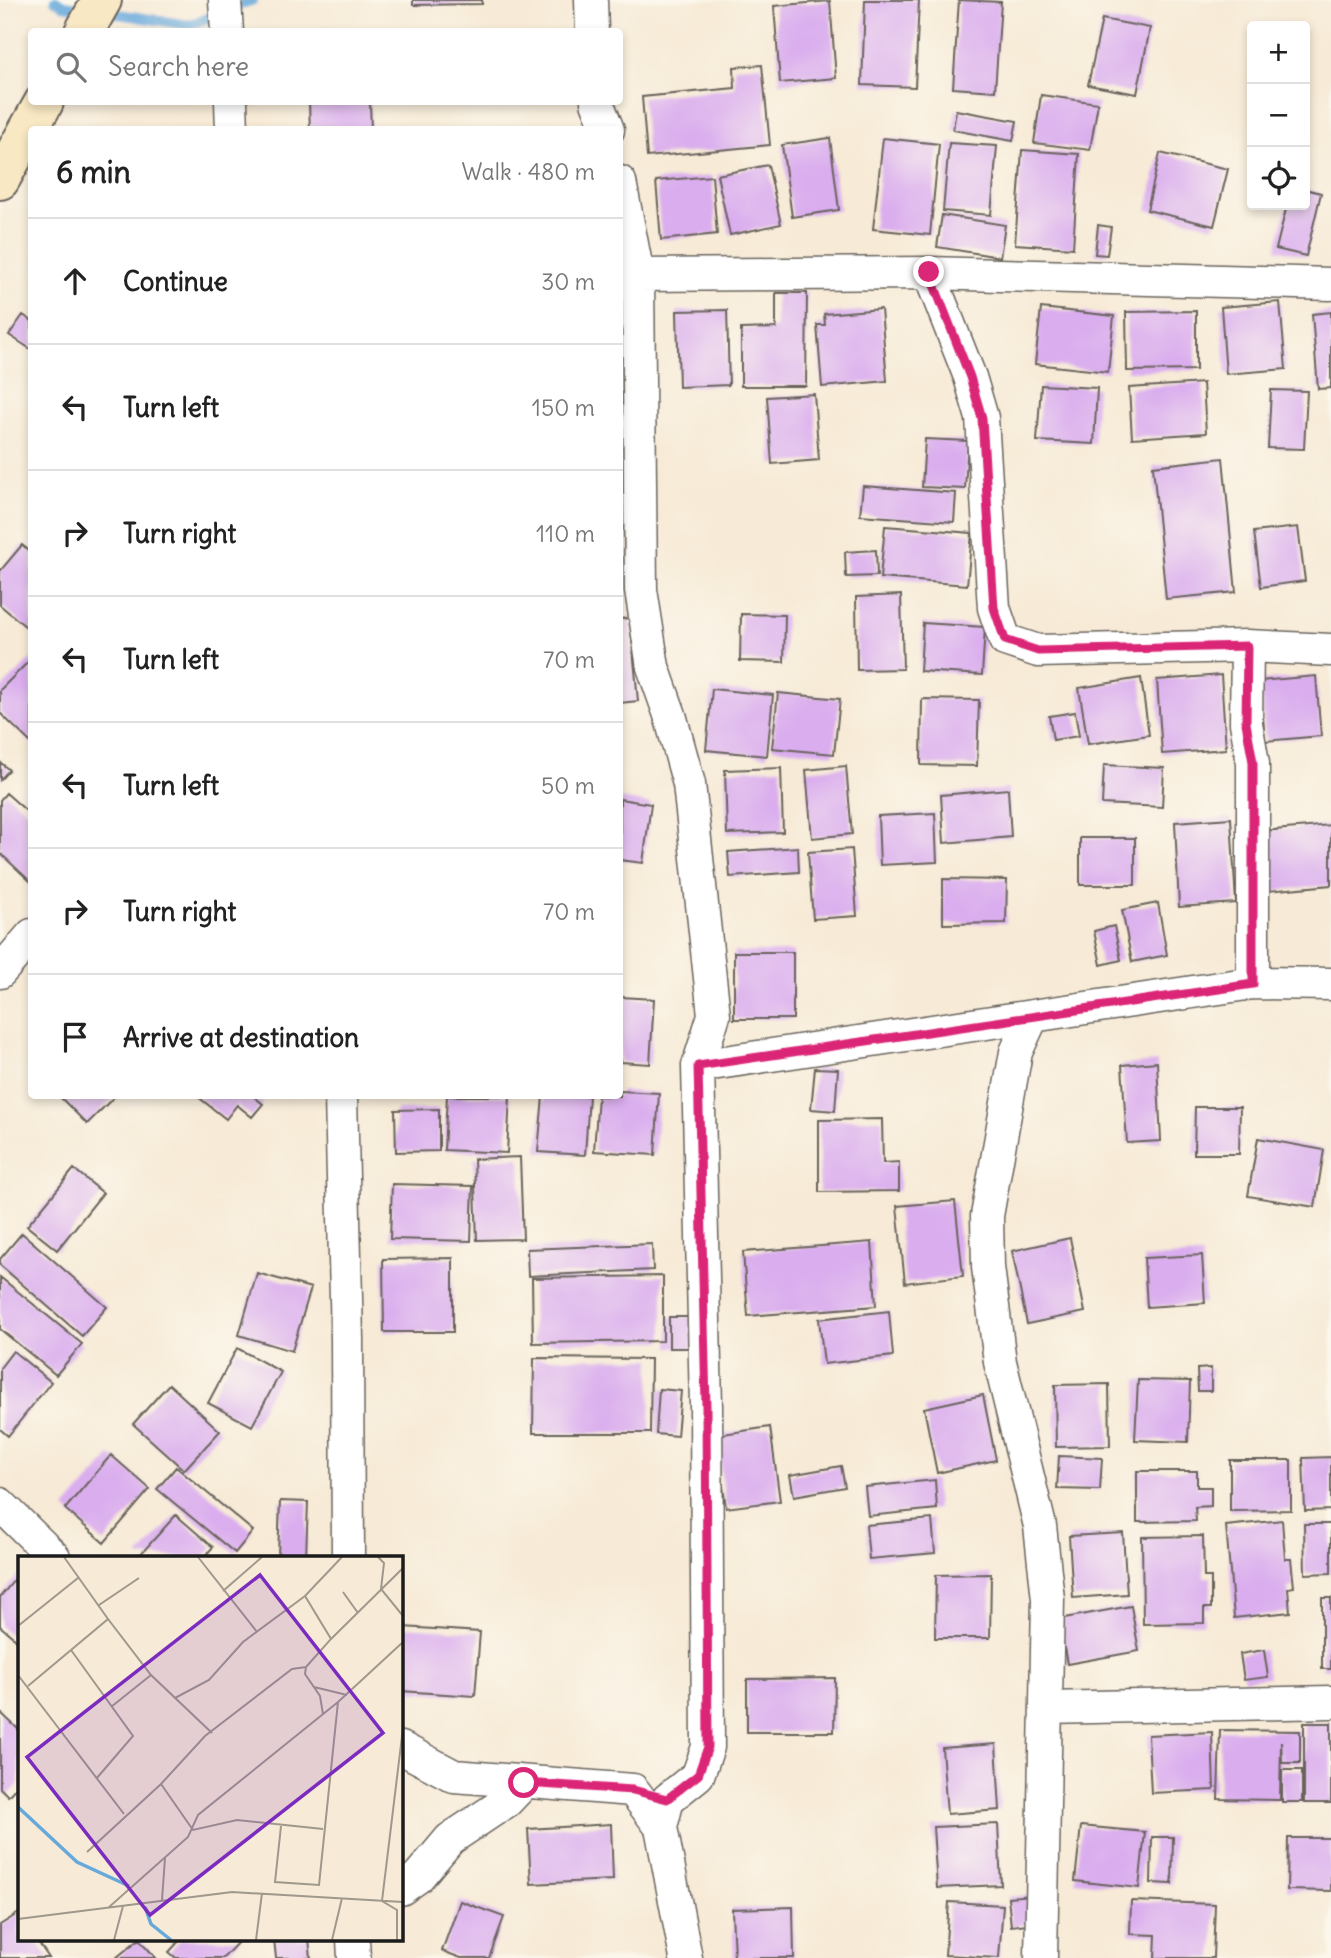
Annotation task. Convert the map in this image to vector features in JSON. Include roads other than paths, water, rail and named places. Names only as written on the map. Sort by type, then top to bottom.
[{"type":"main road","points":[[86,28],[102,0]]},
{"type":"main road","points":[[0,180],[28,135]]},
{"type":"street","points":[[225,0],[227,28]]},
{"type":"street","points":[[591,0],[592,28]]},
{"type":"street","points":[[230,105],[232,126]]},
{"type":"street","points":[[598,105],[606,126]]},
{"type":"street","points":[[623,198],[638,275],[630,589],[689,784],[714,1015],[698,1066],[705,1393],[708,1747],[698,1775],[664,1813]]},
{"type":"street","points":[[638,275],[929,272],[1331,284]]},
{"type":"street","points":[[929,272],[970,377],[982,418],[994,608],[1005,640],[1038,651],[1247,646],[1331,650]]},
{"type":"street","points":[[1247,646],[1246,723],[1253,762],[1253,984]]},
{"type":"street","points":[[0,972],[28,940]]},
{"type":"street","points":[[698,1066],[1253,984],[1331,984]]},
{"type":"street","points":[[1032,1017],[1013,1065],[987,1216],[988,1267],[1000,1362],[1040,1526],[1048,1599],[1041,1958]]},
{"type":"street","points":[[341,1099],[347,1339],[348,1556]]},
{"type":"street","points":[[0,1504],[53,1556]]},
{"type":"street","points":[[1046,1709],[1331,1702]]},
{"type":"street","points":[[402,1749],[454,1776],[633,1790],[664,1813],[686,1958]]},
{"type":"street","points":[[402,1888],[418,1877],[450,1839],[506,1801],[524,1783]]},
{"type":"street","points":[[353,1940],[354,1958]]},
{"type":"waterway","points":[[55,0],[63,5],[89,9]]},
{"type":"waterway","points":[[105,12],[189,25],[253,0]]}]
